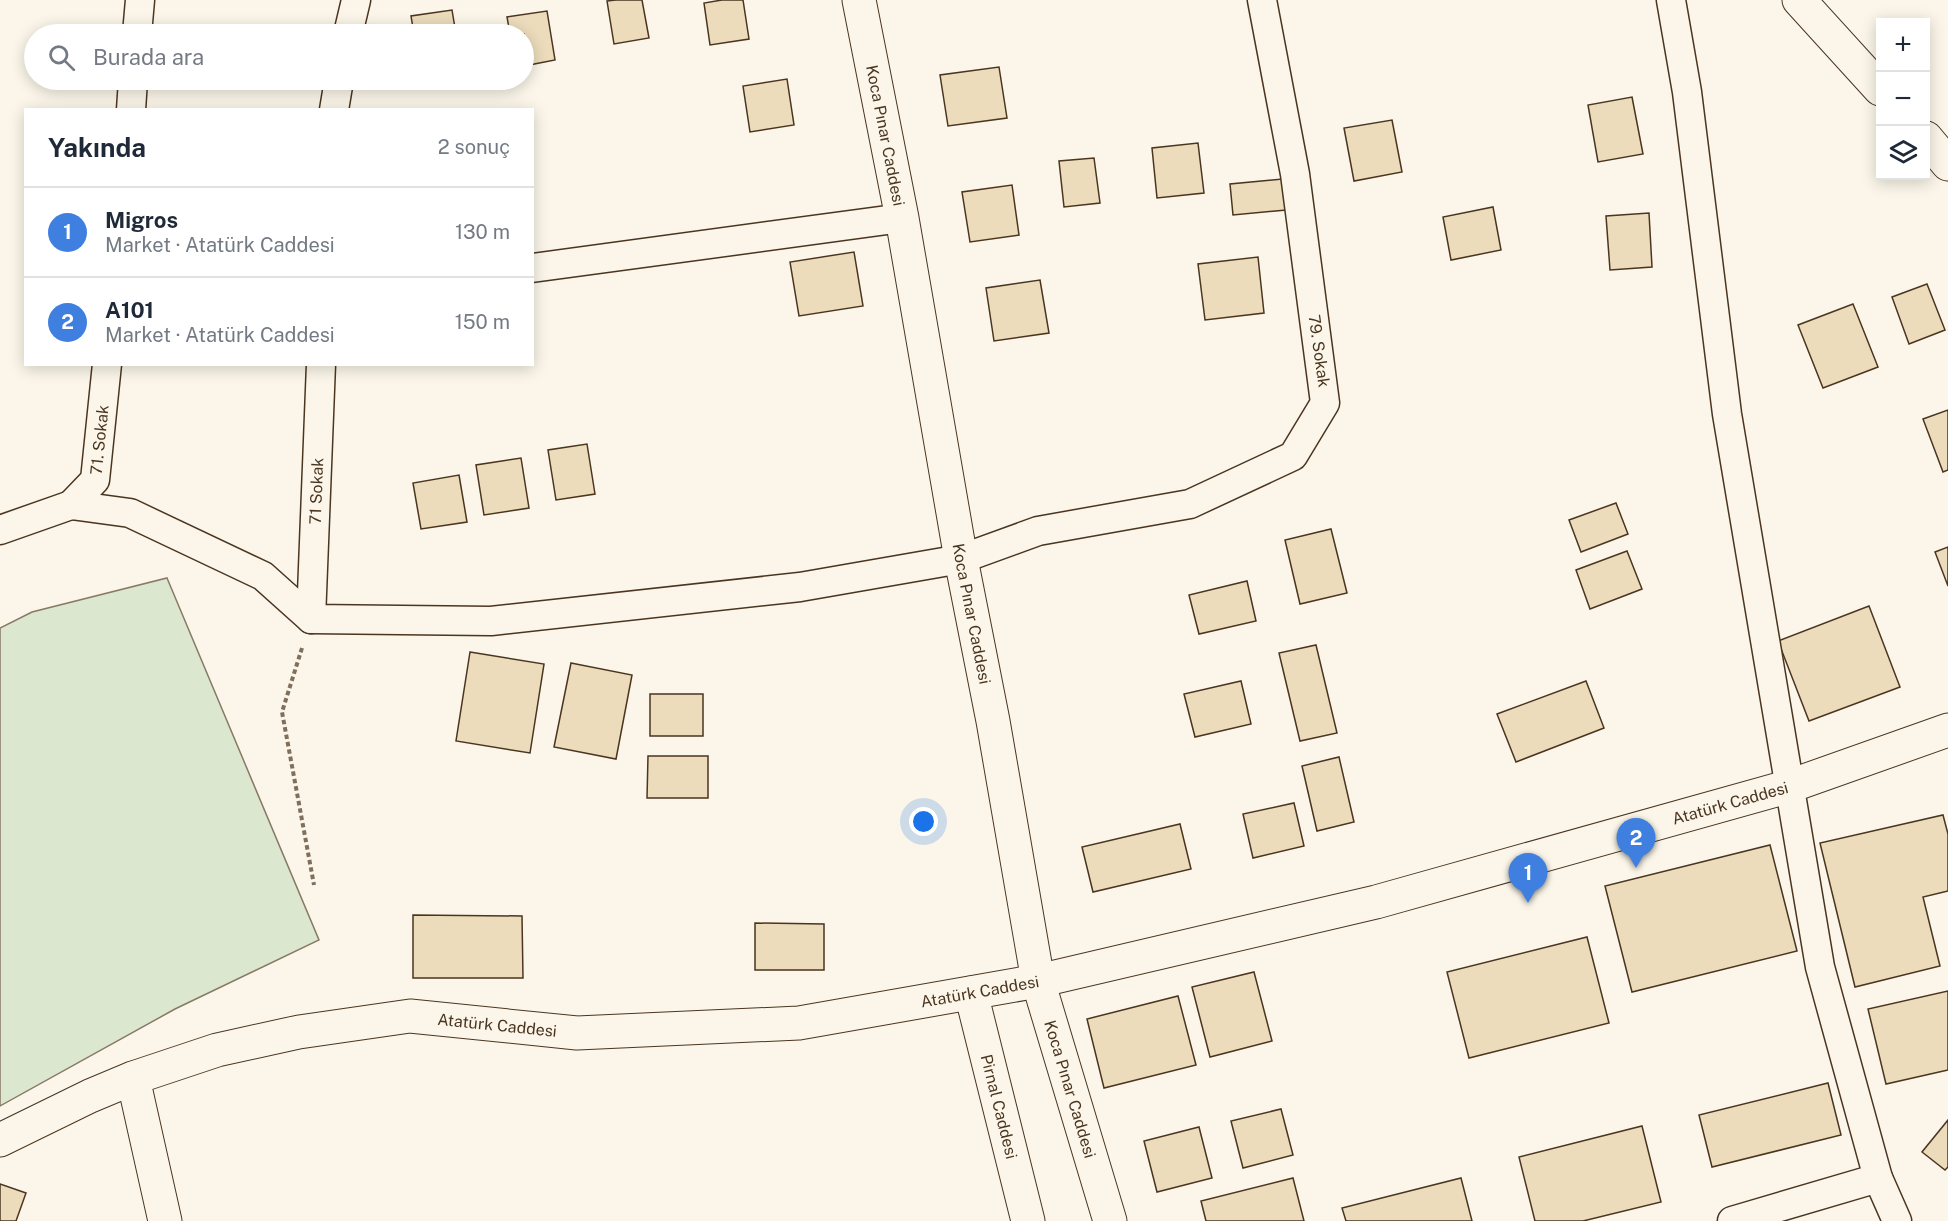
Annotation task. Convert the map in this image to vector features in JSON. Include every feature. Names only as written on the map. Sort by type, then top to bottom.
[{"type":"main road","name":"Koca Pınar Caddesi","points":[[859,0],[902,218],[961,560],[993,722],[1038,981],[1110,1221]]},
{"type":"main road","points":[[1799,0],[1876,84]]},
{"type":"main road","points":[[1930,143],[1948,164]]},
{"type":"main road","name":"Atatürk Caddesi","points":[[0,1140],[90,1096],[133,1078],[217,1050],[299,1032],[410,1016],[577,1033],[799,1023],[1038,981],[1376,902],[1790,786],[1948,730]]},
{"type":"main road","name":"Pirnal Caddesi","points":[[971,993],[1028,1221]]},
{"type":"main road","points":[[133,1078],[165,1221]]},
{"type":"street","points":[[138,24],[140,0]]},
{"type":"street","points":[[350,24],[356,0]]},
{"type":"street","name":"79. Sokak","points":[[311,619],[491,621],[800,587],[961,560],[1038,531],[1190,504],[1293,456],[1325,403],[1295,174],[1262,0]]},
{"type":"street","points":[[1671,0],[1687,92],[1727,414],[1820,967],[1878,1178],[1897,1221]]},
{"type":"street","points":[[131,108],[132,90]]},
{"type":"street","points":[[334,108],[337,90]]},
{"type":"street","points":[[534,268],[902,218]]},
{"type":"street","name":"71. Sokak","points":[[71,505],[95,480],[107,366]]},
{"type":"street","name":"71 Sokak","points":[[311,619],[321,366]]},
{"type":"street","points":[[0,530],[71,505],[130,513],[263,576],[311,619]]},
{"type":"street","points":[[1732,1221],[1878,1178]]},
{"type":"path","points":[[311,619],[282,712],[314,885]]},
{"type":"green space","points":[[167,578],[319,940],[175,1009],[0,1106],[0,628],[32,612]]},
{"type":"building","points":[[642,0],[649,38],[614,44],[607,1]]},
{"type":"building","points":[[743,0],[749,39],[710,45],[704,3]]},
{"type":"building","points":[[452,10],[454,24],[412,24],[411,16]]},
{"type":"building","points":[[547,11],[555,60],[534,64],[534,24],[508,24],[507,17]]},
{"type":"building","points":[[999,67],[1007,118],[948,126],[940,75]]},
{"type":"building","points":[[787,79],[794,125],[750,132],[743,86]]},
{"type":"building","points":[[1632,97],[1643,154],[1598,162],[1588,105]]},
{"type":"building","points":[[1392,120],[1402,172],[1354,181],[1344,128]]},
{"type":"building","points":[[1198,143],[1204,193],[1157,198],[1152,148]]},
{"type":"building","points":[[1094,158],[1100,203],[1064,207],[1059,161]]},
{"type":"building","points":[[1282,179],[1286,210],[1233,215],[1230,184]]},
{"type":"building","points":[[1012,185],[1019,235],[970,242],[962,192]]},
{"type":"building","points":[[1493,207],[1501,250],[1451,260],[1443,217]]},
{"type":"building","points":[[1649,213],[1652,267],[1610,270],[1606,216]]},
{"type":"building","points":[[854,252],[863,306],[799,316],[790,262]]},
{"type":"building","points":[[1258,257],[1264,313],[1205,320],[1198,264]]},
{"type":"building","points":[[1040,280],[1049,333],[994,341],[986,288]]},
{"type":"building","points":[[1927,284],[1945,330],[1909,344],[1892,297]]},
{"type":"building","points":[[1853,304],[1878,367],[1823,388],[1798,325]]},
{"type":"building","points":[[1948,410],[1948,470],[1943,472],[1923,419]]},
{"type":"building","points":[[587,444],[595,494],[556,500],[548,450]]},
{"type":"building","points":[[521,458],[529,508],[484,515],[476,465]]},
{"type":"building","points":[[459,475],[467,522],[421,529],[413,483]]},
{"type":"building","points":[[1616,503],[1628,534],[1581,552],[1569,520]]},
{"type":"building","points":[[1331,529],[1347,593],[1300,604],[1285,540]]},
{"type":"building","points":[[1948,547],[1948,586],[1935,552]]},
{"type":"building","points":[[1627,551],[1642,589],[1590,609],[1576,570]]},
{"type":"building","points":[[1247,581],[1256,621],[1199,634],[1189,595]]},
{"type":"building","points":[[1869,606],[1900,687],[1809,721],[1778,641]]},
{"type":"building","points":[[1316,645],[1337,733],[1300,741],[1279,653]]},
{"type":"building","points":[[470,652],[544,664],[530,753],[456,741]]},
{"type":"building","points":[[571,663],[632,675],[616,759],[554,747]]},
{"type":"building","points":[[1241,681],[1251,724],[1195,737],[1184,694]]},
{"type":"building","points":[[1586,681],[1604,728],[1516,762],[1497,714]]},
{"type":"building","points":[[650,694],[703,694],[703,736],[650,736]]},
{"type":"building","points":[[648,756],[708,756],[708,798],[647,798]]},
{"type":"building","points":[[1339,757],[1354,822],[1317,831],[1302,766]]},
{"type":"building","points":[[1294,803],[1304,846],[1253,858],[1243,814]]},
{"type":"building","points":[[1943,815],[1948,834],[1948,891],[1923,897],[1940,966],[1855,987],[1820,843]]},
{"type":"building","points":[[1180,824],[1191,869],[1093,892],[1082,847]]},
{"type":"building","points":[[1770,845],[1797,951],[1632,992],[1605,886]]},
{"type":"building","points":[[413,915],[522,916],[523,978],[413,978]]},
{"type":"building","points":[[755,923],[824,924],[824,970],[755,970]]},
{"type":"building","points":[[1587,937],[1609,1023],[1469,1058],[1447,972]]},
{"type":"building","points":[[1254,972],[1272,1041],[1210,1057],[1192,987]]},
{"type":"building","points":[[1948,991],[1948,1070],[1886,1084],[1868,1009]]},
{"type":"building","points":[[1178,996],[1196,1065],[1104,1088],[1087,1019]]},
{"type":"building","points":[[1828,1083],[1841,1135],[1712,1167],[1699,1115]]},
{"type":"building","points":[[1281,1109],[1293,1155],[1243,1168],[1231,1121]]},
{"type":"building","points":[[1948,1120],[1948,1167],[1945,1170],[1922,1152]]},
{"type":"building","points":[[1642,1126],[1661,1202],[1583,1221],[1535,1221],[1519,1157]]},
{"type":"building","points":[[1199,1127],[1212,1178],[1157,1192],[1144,1141]]},
{"type":"building","points":[[1293,1178],[1304,1221],[1206,1221],[1201,1201]]},
{"type":"building","points":[[1461,1178],[1472,1221],[1346,1221],[1342,1208]]},
{"type":"building","points":[[0,1184],[26,1193],[16,1221],[0,1221]]},
{"type":"place","name":"A101","points":[[1636,868]]},
{"type":"place","name":"Migros","points":[[1528,903]]}]
